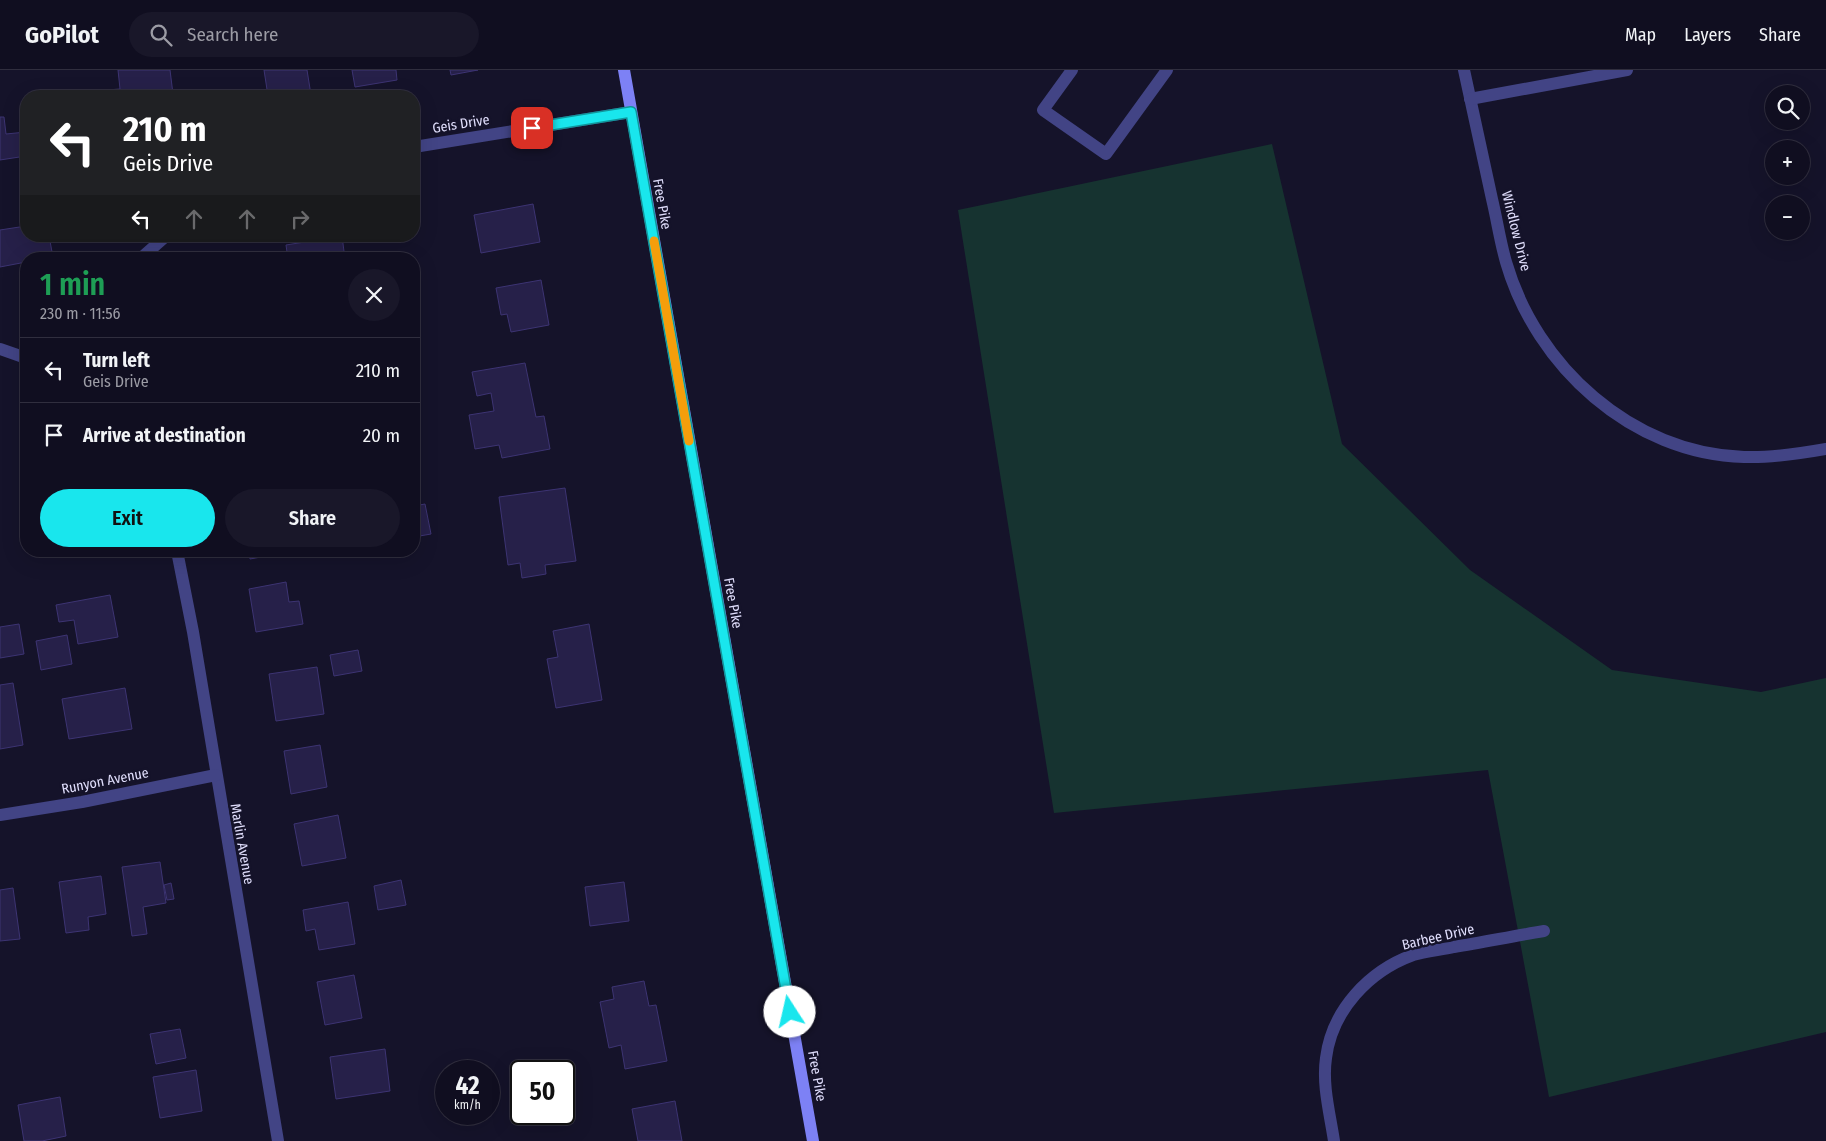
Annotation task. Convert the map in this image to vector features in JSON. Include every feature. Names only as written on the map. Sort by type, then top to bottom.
[{"type":"main road","name":"Free Pike","points":[[624,70],[813,1141]]},
{"type":"street","points":[[1072,70],[1043,110],[1106,154],[1167,70]]},
{"type":"street","name":"Windlow Drive","points":[[1464,70],[1506,262],[1521,301],[1540,337],[1566,371],[1586,391],[1623,420],[1656,437],[1705,453],[1742,458],[1780,457],[1826,449]]},
{"type":"street","points":[[1470,99],[1627,70]]},
{"type":"street","name":"Geis Drive","points":[[420,146],[631,112]]},
{"type":"street","points":[[148,252],[159,242]]},
{"type":"street","points":[[0,349],[20,356]]},
{"type":"street","name":"Marlin Avenue","points":[[178,557],[193,632],[278,1141]]},
{"type":"street","name":"Runyon Avenue","points":[[0,815],[82,802],[216,775]]},
{"type":"street","name":"Barbee Drive","points":[[1334,1141],[1325,1083],[1326,1057],[1337,1023],[1345,1007],[1361,986],[1390,965],[1414,954],[1544,930]]},
{"type":"green space","points":[[1272,144],[1342,444],[1470,570],[1612,670],[1761,692],[1826,678],[1826,1032],[1549,1097],[1488,770],[1054,813],[958,210]]},
{"type":"building","points":[[118,70],[170,70],[172,90],[107,90],[120,89]]},
{"type":"building","points":[[264,70],[307,70],[310,90],[267,90]]},
{"type":"building","points":[[352,70],[396,70],[397,80],[355,87]]},
{"type":"building","points":[[450,70],[478,70],[451,75]]},
{"type":"building","points":[[0,117],[4,117],[6,134],[20,133],[20,157],[0,160]]},
{"type":"building","points":[[533,204],[540,242],[481,253],[474,215]]},
{"type":"building","points":[[20,227],[20,242],[50,242],[52,252],[20,252],[20,263],[0,267],[0,230]]},
{"type":"building","points":[[305,242],[343,242],[344,252],[287,252],[286,245]]},
{"type":"building","points":[[541,280],[549,325],[511,332],[507,314],[501,315],[496,288]]},
{"type":"building","points":[[525,363],[536,417],[544,416],[550,449],[502,458],[499,445],[475,449],[469,415],[494,411],[491,393],[477,396],[472,372]]},
{"type":"building","points":[[565,488],[576,561],[545,565],[546,574],[522,578],[520,563],[508,565],[499,497]]},
{"type":"building","points":[[425,504],[431,534],[420,536],[420,505]]},
{"type":"building","points":[[286,582],[289,602],[299,601],[303,624],[256,632],[249,589]]},
{"type":"building","points":[[110,595],[118,637],[78,644],[74,620],[59,622],[56,605]]},
{"type":"building","points":[[19,624],[24,654],[0,658],[0,627]]},
{"type":"building","points":[[589,624],[602,700],[556,708],[547,659],[558,657],[553,631]]},
{"type":"building","points":[[67,635],[72,664],[41,670],[36,641]]},
{"type":"building","points":[[358,650],[362,671],[334,676],[330,655]]},
{"type":"building","points":[[317,667],[324,714],[276,721],[269,674]]},
{"type":"building","points":[[13,683],[23,745],[0,749],[0,685]]},
{"type":"building","points":[[125,688],[132,729],[69,739],[62,699]]},
{"type":"building","points":[[320,745],[327,787],[291,794],[284,751]]},
{"type":"building","points":[[338,815],[346,858],[302,866],[294,824]]},
{"type":"building","points":[[160,862],[166,903],[143,907],[147,934],[132,936],[122,867]]},
{"type":"building","points":[[101,876],[106,914],[88,917],[89,930],[66,933],[59,882]]},
{"type":"building","points":[[401,880],[406,905],[378,910],[374,886]]},
{"type":"building","points":[[624,882],[629,921],[590,926],[585,887]]},
{"type":"building","points":[[171,883],[174,899],[167,900],[164,885]]},
{"type":"building","points":[[13,888],[20,939],[0,941],[0,890]]},
{"type":"building","points":[[348,902],[355,944],[319,950],[315,929],[306,931],[303,910]]},
{"type":"building","points":[[354,975],[362,1018],[325,1025],[317,982]]},
{"type":"building","points":[[644,981],[649,1006],[656,1005],[667,1061],[625,1069],[621,1045],[609,1048],[600,1002],[614,999],[612,987]]},
{"type":"building","points":[[180,1029],[186,1058],[156,1064],[150,1034]]},
{"type":"building","points":[[385,1049],[390,1091],[336,1099],[330,1057]]},
{"type":"building","points":[[196,1070],[202,1111],[160,1118],[153,1077]]},
{"type":"building","points":[[60,1097],[66,1136],[42,1141],[24,1141],[18,1105]]},
{"type":"building","points":[[675,1101],[682,1141],[638,1141],[632,1109]]},
{"type":"slow traffic","points":[[654,241],[689,441]]},
{"type":"route","points":[[532,128],[631,112],[790,1012]]}]
